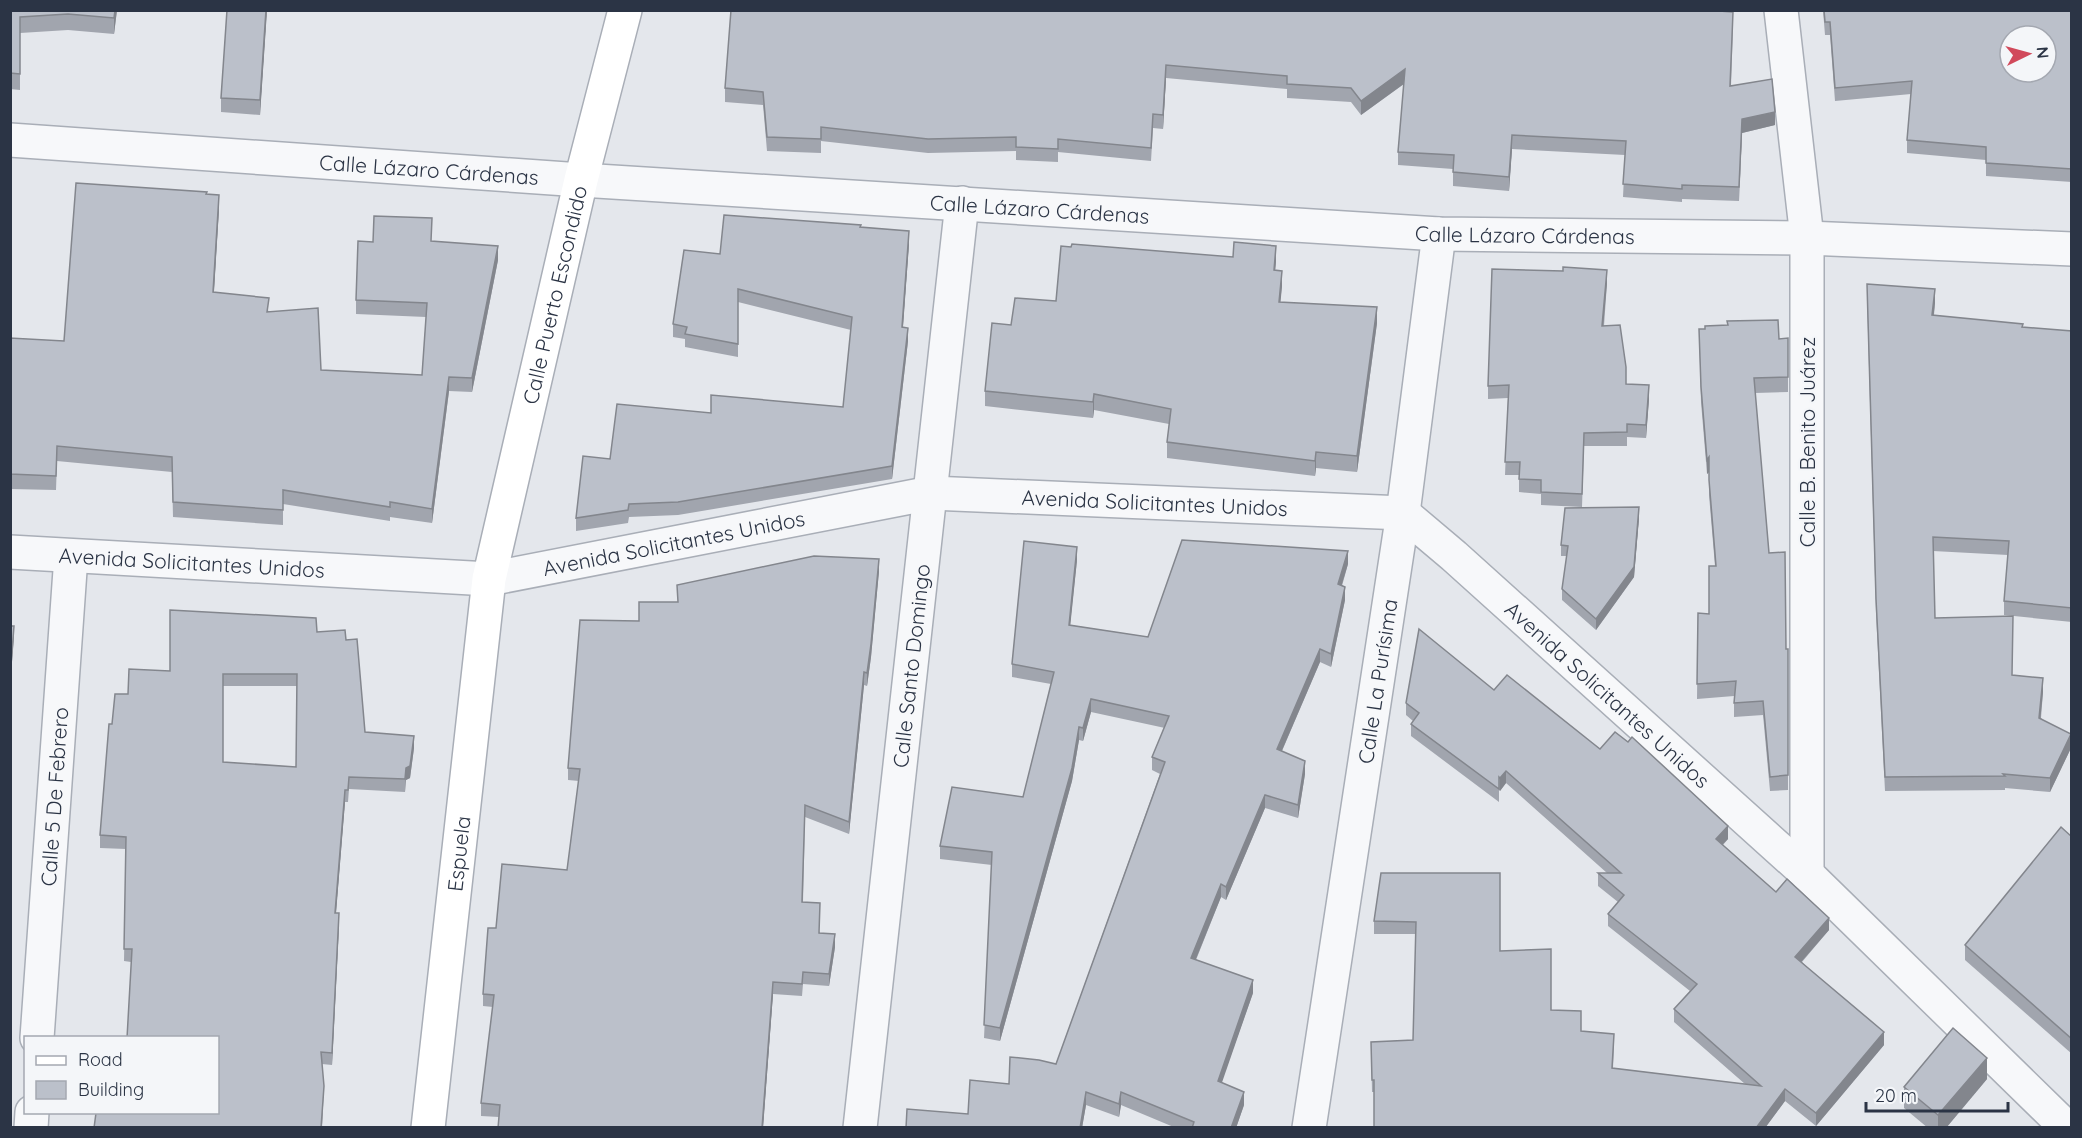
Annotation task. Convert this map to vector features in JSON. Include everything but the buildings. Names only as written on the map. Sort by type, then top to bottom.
[{"type":"street","name":"Calle Puerto Escondido","points":[[489,579],[581,180],[625,10]]},
{"type":"street","name":"Calle B. Benito Juárez","points":[[1781,10],[1807,238],[1807,874]]},
{"type":"street","name":"Calle Lázaro Cárdenas","points":[[10,140],[581,180],[1439,234],[1807,238],[2072,249]]},
{"type":"street","name":"Calle Santo Domingo","points":[[860,1128],[962,203]]},
{"type":"street","name":"Calle La Purísima","points":[[1309,1128],[1403,513],[1439,234]]},
{"type":"street","name":"Avenida Solicitantes Unidos","points":[[10,552],[489,579],[930,493],[1403,513],[1454,556],[1807,874],[2067,1128]]},
{"type":"street","name":"Calle 5 De Febrero","points":[[38,1036],[71,556]]},
{"type":"street","name":"Espuela","points":[[428,1128],[489,579]]}]
